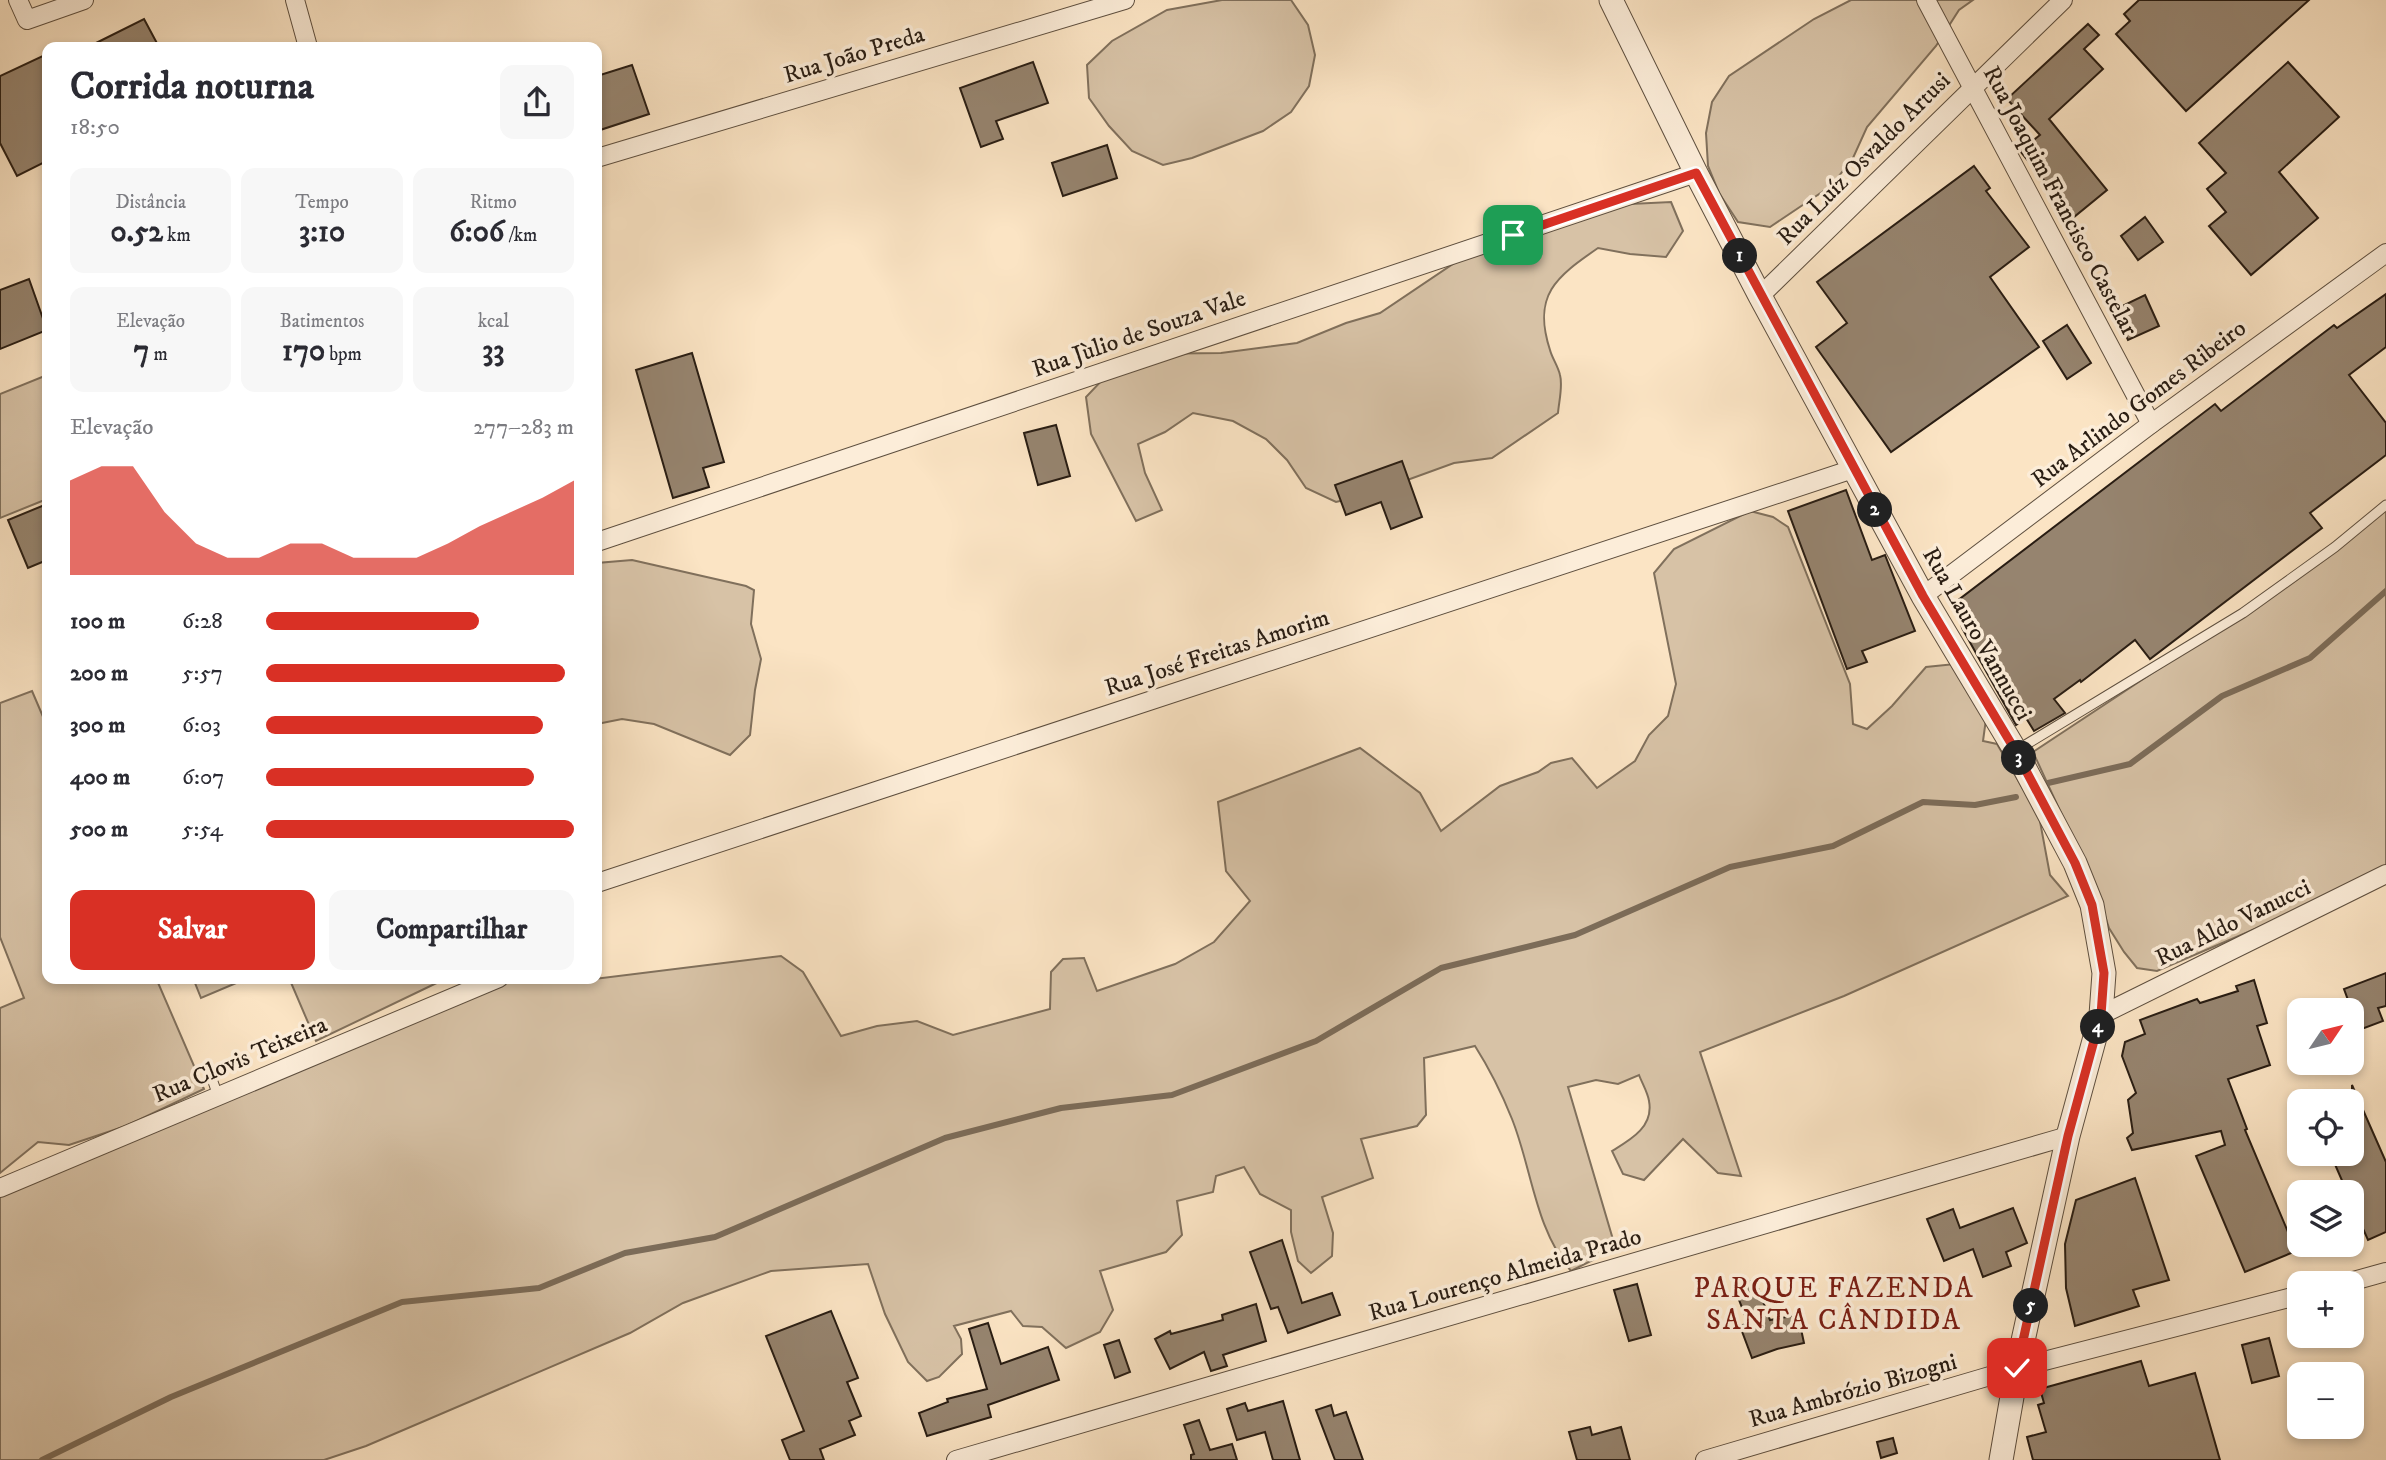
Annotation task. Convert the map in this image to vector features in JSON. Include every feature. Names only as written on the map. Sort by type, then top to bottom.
[{"type":"street","points":[[18,0],[27,20],[84,0]]},
{"type":"street","points":[[295,0],[307,42]]},
{"type":"street","name":"Rua João Preda","points":[[602,157],[1125,0]]},
{"type":"street","name":"Rua Lauro Vannucci","points":[[1611,0],[1760,296],[1923,596],[2015,750],[2075,863],[2092,905],[2104,973],[2101,1015],[2068,1136],[2017,1368],[2001,1460]]},
{"type":"street","name":"Rua Joaquim Francisco Castelar","points":[[1926,0],[2151,424]]},
{"type":"street","name":"Rua Luíz Osvaldo Artusi","points":[[1760,296],[2063,0]]},
{"type":"street","name":"Rua Jùlio de Souza Vale","points":[[602,540],[1696,173]]},
{"type":"street","name":"Rua Arlindo Gomes Ribeiro","points":[[1923,596],[2151,424],[2386,253]]},
{"type":"street","name":"Rua José Freitas Amorim","points":[[602,881],[1853,469]]},
{"type":"street","name":"Rua Aldo Vanucci","points":[[2101,1015],[2386,874]]},
{"type":"street","name":"Rua Clovis Teixeira","points":[[0,1188],[485,984]]},
{"type":"street","name":"Rua Lourenço Almeida Prado","points":[[956,1460],[2068,1136]]},
{"type":"street","points":[[2364,1278],[2386,1272]]},
{"type":"street","name":"Rua Ambrózio Bizogni","points":[[1705,1460],[2017,1368],[2287,1298]]},
{"type":"lane","points":[[2015,750],[2243,613],[2334,547],[2386,505]]},
{"type":"lane","points":[[211,1076],[218,1096]]},
{"type":"shaded area","points":[[1222,0],[1291,0],[1308,25],[1315,55],[1309,86],[1291,112],[1263,131],[1192,158],[1163,165],[1132,151],[1109,126],[1089,98],[1087,65],[1112,41],[1167,10]]},
{"type":"shaded area","points":[[1851,0],[1973,0],[1959,10],[1936,46],[1867,127],[1853,158],[1831,186],[1770,227],[1738,222],[1719,193],[1708,166],[1706,133],[1712,102],[1729,76],[1814,19]]},
{"type":"shaded area","points":[[1671,202],[1683,231],[1666,257],[1598,248],[1570,268],[1552,289],[1546,301],[1544,315],[1550,350],[1561,379],[1558,413],[1492,458],[1454,463],[1366,495],[1336,502],[1306,488],[1287,460],[1266,439],[1233,421],[1193,413],[1165,432],[1138,444],[1145,473],[1162,510],[1136,521],[1091,434],[1086,397],[1106,376],[1139,354],[1221,353],[1297,343],[1346,323],[1380,313],[1493,237],[1610,205]]},
{"type":"shaded area","points":[[42,377],[42,501],[0,518],[0,394]]},
{"type":"shaded area","points":[[2386,504],[2386,873],[2157,971],[2137,968],[2109,928],[2096,889],[2033,752],[2243,613]]},
{"type":"shaded area","points":[[1750,511],[1773,517],[1788,527],[1850,684],[1853,724],[1867,729],[1892,706],[1926,667],[1955,664],[1986,719],[1983,741],[1997,744],[2039,816],[2050,875],[2068,896],[1844,996],[1700,1052],[1741,1176],[1718,1173],[1683,1139],[1644,1180],[1623,1174],[1612,1151],[1639,1132],[1650,1110],[1639,1075],[1618,1084],[1596,1080],[1568,1087],[1614,1243],[1593,1260],[1571,1271],[1549,1237],[1512,1119],[1475,1046],[1424,1058],[1426,1115],[1417,1126],[1361,1139],[1373,1178],[1322,1197],[1333,1233],[1332,1256],[1311,1273],[1298,1261],[1291,1232],[1291,1210],[1260,1194],[1244,1167],[1216,1176],[1213,1192],[1177,1201],[1182,1235],[1166,1252],[1100,1271],[1113,1310],[1100,1332],[1066,1348],[1042,1327],[1023,1326],[1011,1311],[954,1326],[961,1339],[962,1354],[939,1377],[927,1381],[908,1362],[885,1314],[868,1264],[771,1271],[683,1303],[630,1333],[366,1446],[324,1460],[0,1460],[0,1188],[485,984],[602,984],[602,978],[781,956],[803,972],[841,1036],[877,1026],[917,1021],[953,1035],[1050,1009],[1051,972],[1063,959],[1084,958],[1097,991],[1175,964],[1214,942],[1250,901],[1226,871],[1218,802],[1360,748],[1420,793],[1441,831],[1500,786],[1538,772],[1551,763],[1572,758],[1597,788],[1635,761],[1649,735],[1668,716],[1676,684],[1654,573],[1674,549]]},
{"type":"shaded area","points":[[632,560],[754,590],[751,624],[761,659],[750,735],[730,755],[654,724],[622,719],[602,723],[602,563]]},
{"type":"shaded area","points":[[32,691],[42,714],[42,984],[159,984],[204,1089],[126,1126],[69,1145],[38,1142],[0,1173],[0,1008],[24,998],[0,937],[0,703]]},
{"type":"shaded area","points":[[195,984],[234,984],[201,998]]},
{"type":"shaded area","points":[[292,984],[435,984],[316,1041]]},
{"type":"building","points":[[2139,0],[2309,0],[2186,111],[2116,34],[2130,21],[2124,14]]},
{"type":"building","points":[[144,19],[156,42],[98,42]]},
{"type":"building","points":[[2088,24],[2099,35],[2084,49],[2103,69],[2049,119],[2107,190],[2074,217],[2020,151],[2040,135],[2007,99]]},
{"type":"building","points":[[42,56],[42,164],[17,176],[0,143],[0,76]]},
{"type":"building","points":[[1033,62],[1048,103],[996,121],[1003,139],[981,147],[960,88]]},
{"type":"building","points":[[2288,62],[2339,117],[2279,172],[2318,218],[2251,275],[2209,226],[2226,212],[2207,189],[2226,173],[2199,143]]},
{"type":"building","points":[[632,65],[649,114],[602,129],[602,74]]},
{"type":"building","points":[[1107,145],[1117,178],[1063,196],[1052,163]]},
{"type":"building","points":[[1974,166],[1990,188],[1986,191],[2029,247],[1990,277],[2039,347],[1891,452],[1816,347],[1847,323],[1817,282]]},
{"type":"building","points":[[2145,217],[2163,242],[2138,260],[2121,236]]},
{"type":"building","points":[[29,279],[42,316],[42,332],[0,349],[0,290]]},
{"type":"building","points":[[2386,294],[2386,347],[2349,375],[2386,423],[2386,455],[2310,513],[2322,528],[2150,659],[2135,640],[2081,682],[2080,680],[2054,699],[2065,713],[2034,731],[2026,718],[2016,725],[1962,628],[1957,601],[2215,404],[2221,411],[2334,325],[2337,328]]},
{"type":"building","points":[[2145,295],[2159,326],[2128,340],[2114,310]]},
{"type":"building","points":[[2067,325],[2091,363],[2067,379],[2043,341]]},
{"type":"building","points":[[692,353],[724,462],[703,468],[709,487],[673,498],[636,370]]},
{"type":"building","points":[[1056,425],[1070,476],[1038,485],[1024,433]]},
{"type":"building","points":[[1402,461],[1422,517],[1391,529],[1381,502],[1346,515],[1335,485]]},
{"type":"building","points":[[1846,490],[1872,560],[1885,555],[1915,631],[1862,651],[1867,662],[1847,669],[1788,511]]},
{"type":"building","points":[[42,506],[42,562],[28,568],[8,520]]},
{"type":"building","points":[[2386,973],[2386,1006],[2378,1008],[2383,1021],[2364,1028],[2364,998],[2347,998],[2344,989]]},
{"type":"building","points":[[2254,980],[2267,1023],[2257,1026],[2270,1065],[2228,1079],[2247,1129],[2245,1130],[2287,1230],[2287,1255],[2245,1272],[2196,1156],[2225,1145],[2221,1131],[2132,1150],[2127,1138],[2133,1133],[2128,1100],[2136,1093],[2122,1056],[2125,1042],[2145,1034],[2140,1020],[2197,999],[2200,1003],[2238,991],[2236,986]]},
{"type":"building","points":[[2364,1112],[2386,1162],[2386,1232],[2368,1240],[2364,1231],[2364,1180],[2342,1180],[2336,1166],[2364,1166]]},
{"type":"building","points":[[2135,1178],[2169,1280],[2133,1290],[2139,1306],[2075,1326],[2066,1288],[2065,1244],[2076,1200]]},
{"type":"building","points":[[2013,1208],[2027,1243],[2006,1252],[2011,1266],[1983,1277],[1973,1249],[1944,1261],[1927,1219],[1953,1209],[1960,1228]]},
{"type":"building","points":[[1282,1240],[1302,1303],[1332,1293],[1340,1315],[1288,1333],[1278,1307],[1271,1309],[1250,1252]]},
{"type":"building","points":[[1755,1280],[1770,1320],[1798,1315],[1804,1343],[1752,1358],[1740,1326],[1748,1323],[1734,1287]]},
{"type":"building","points":[[1637,1284],[1651,1335],[1629,1341],[1614,1290]]},
{"type":"building","points":[[1256,1304],[1266,1341],[1223,1355],[1227,1366],[1211,1371],[1204,1352],[1170,1369],[1155,1339],[1170,1331],[1171,1334],[1223,1320],[1222,1315]]},
{"type":"building","points":[[831,1311],[858,1378],[847,1382],[861,1416],[849,1421],[855,1435],[820,1449],[824,1460],[790,1460],[782,1440],[804,1431],[766,1336]]},
{"type":"building","points":[[988,1323],[1001,1364],[1048,1347],[1059,1380],[988,1405],[991,1417],[927,1436],[919,1413],[948,1402],[947,1399],[987,1389],[969,1329]]},
{"type":"building","points":[[2269,1338],[2279,1376],[2252,1383],[2242,1345]]},
{"type":"building","points":[[1119,1340],[1130,1372],[1115,1378],[1104,1345]]},
{"type":"building","points":[[2141,1361],[2149,1386],[2195,1373],[2220,1460],[2033,1460],[2027,1437],[2046,1432],[2038,1405],[2044,1403],[2040,1389]]},
{"type":"building","points":[[1283,1401],[1300,1460],[1273,1460],[1265,1432],[1237,1440],[1227,1409],[1245,1403],[1248,1411]]},
{"type":"building","points":[[1331,1405],[1334,1416],[1346,1412],[1363,1460],[1335,1460],[1316,1410]]},
{"type":"building","points":[[1199,1420],[1210,1450],[1232,1444],[1237,1460],[1191,1460],[1191,1455],[1194,1454],[1184,1425]]},
{"type":"building","points":[[1590,1427],[1592,1435],[1621,1427],[1630,1460],[1577,1460],[1569,1432]]},
{"type":"building","points":[[1893,1438],[1897,1453],[1881,1458],[1877,1442]]},
{"type":"waterway","points":[[2048,783],[2130,764],[2222,696],[2310,658],[2386,591]]},
{"type":"waterway","points":[[42,1460],[171,1397],[402,1302],[539,1288],[625,1253],[715,1237],[945,1138],[1061,1108],[1172,1095],[1316,1041],[1441,968],[1575,935],[1730,867],[1833,846],[1923,802],[1975,805],[2016,797]]},
{"type":"district","name":"PARQUE FAZENDA SANTA CÂNDIDA","points":[[1834,1304]]},
{"type":"route","points":[[1513,235],[1696,173],[1853,469],[1923,596],[2015,750],[2075,863],[2092,905],[2104,973],[2101,1015],[2068,1136],[2017,1368]]}]
